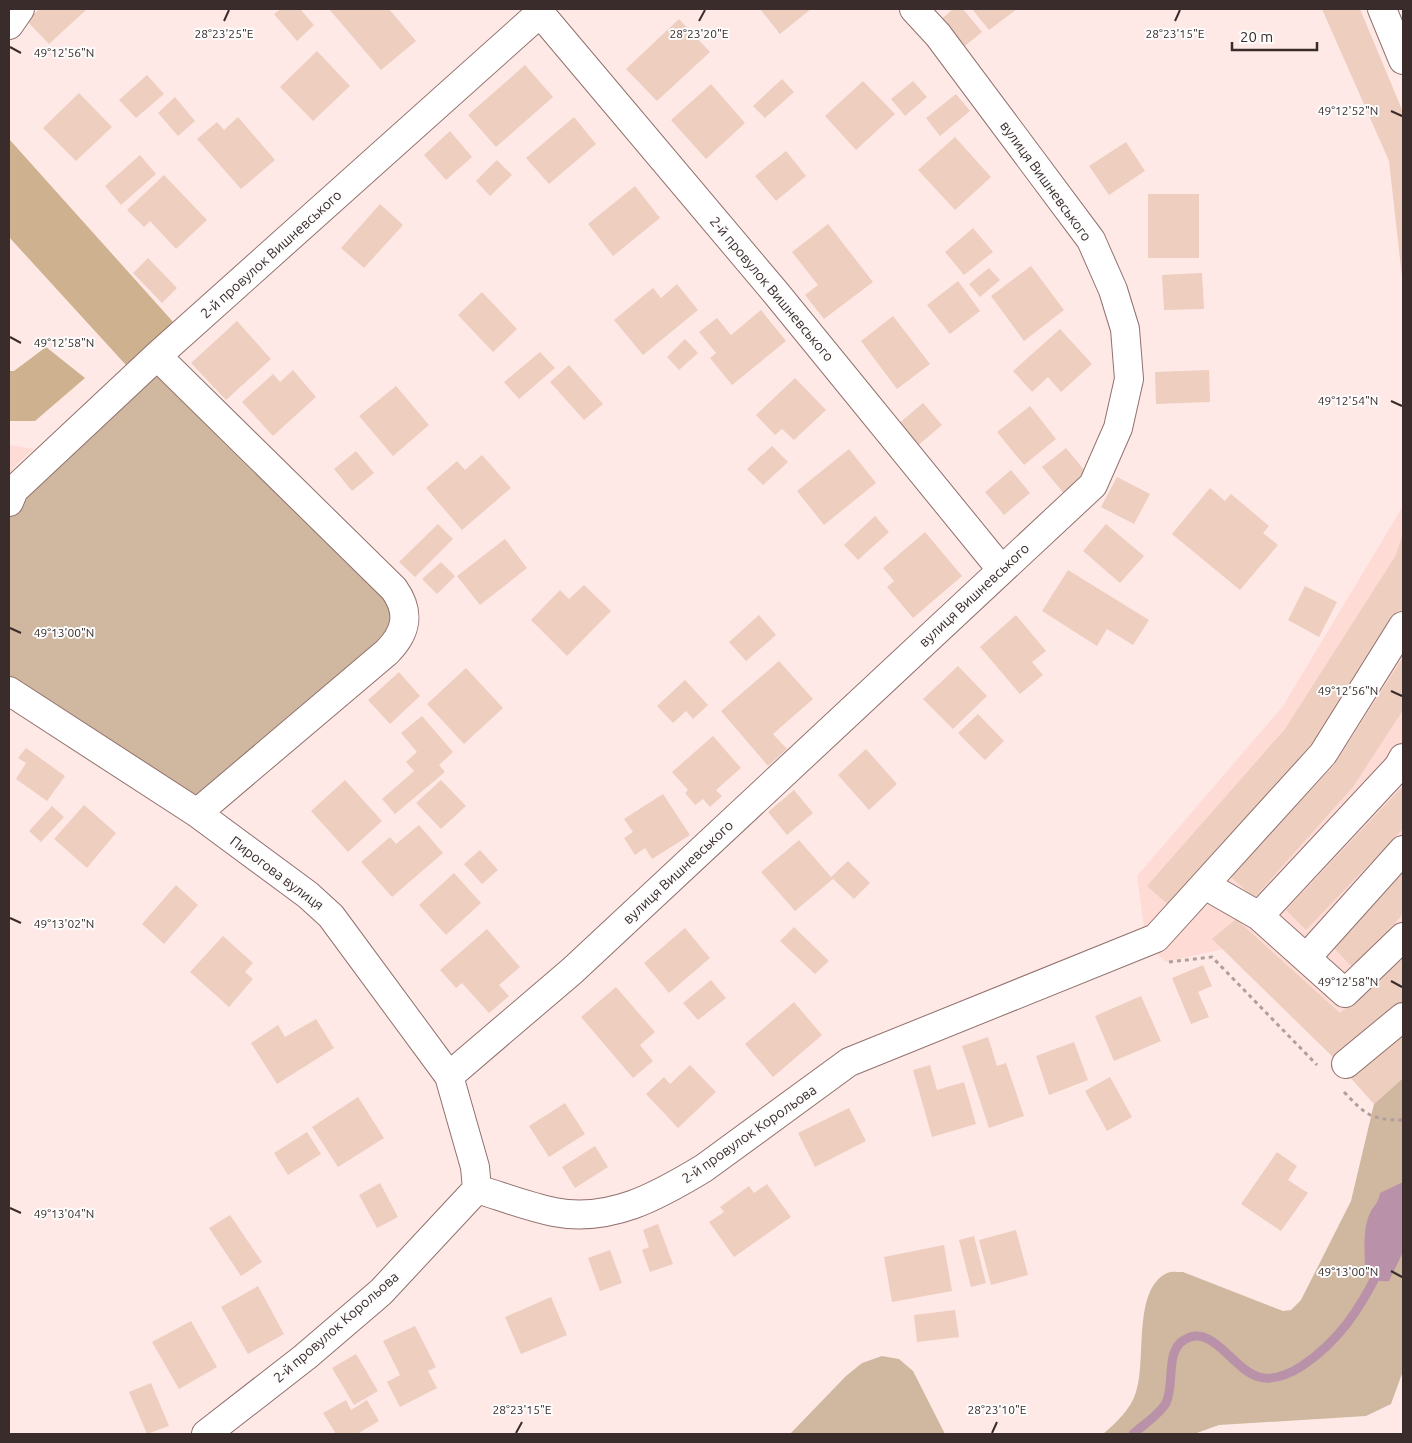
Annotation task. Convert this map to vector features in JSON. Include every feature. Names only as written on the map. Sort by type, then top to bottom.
[{"type":"street","points":[[9,25],[20,9]]},
{"type":"street","name":"вулиця Вишневського","points":[[449,1076],[572,971],[1093,485],[1118,428],[1129,379],[1125,329],[1113,290],[1091,240],[938,35],[914,9]]},
{"type":"street","points":[[1382,9],[1403,60]]},
{"type":"street","name":"2-й провулок Вишневського","points":[[9,502],[14,490],[157,356],[539,11],[776,293],[1001,569]]},
{"type":"street","points":[[157,356],[394,589],[401,599],[406,614],[403,631],[386,652],[197,813]]},
{"type":"street","points":[[1151,940],[1205,885],[1322,754],[1403,626]]},
{"type":"street","name":"Пирогова вулиця","points":[[9,691],[197,813],[325,910],[341,928],[449,1076],[475,1168],[478,1189]]},
{"type":"street","points":[[1259,916],[1398,767],[1403,758]]},
{"type":"street","points":[[1306,957],[1403,850]]},
{"type":"street","points":[[1205,885],[1259,916],[1345,993],[1403,937]]},
{"type":"street","name":"2-й провулок Корольова","points":[[206,1434],[305,1357],[382,1292],[478,1189],[553,1212],[575,1214],[615,1211],[635,1204],[653,1197],[704,1168],[849,1062],[1151,940]]},
{"type":"street","points":[[1334,1067],[1403,1017]]},
{"type":"path","points":[[1151,940],[1166,962],[1174,963],[1212,957],[1334,1067]]},
{"type":"path","points":[[1343,1091],[1371,1117],[1380,1120],[1403,1120]]},
{"type":"shaded area","points":[[9,139],[183,333],[136,376],[9,237]]},
{"type":"shaded area","points":[[46,347],[85,378],[35,421],[9,421],[9,371],[14,371]]},
{"type":"shaded area","points":[[157,356],[406,619],[197,813],[9,691],[9,502]]},
{"type":"shaded area","points":[[9,445],[34,449],[16,465],[9,475]]},
{"type":"shaded area","points":[[1403,506],[1403,1078],[1374,1104],[1335,1059],[1223,949],[1166,962],[1146,942],[1137,876],[1283,706]]},
{"type":"shaded area","points":[[1403,1078],[1403,1371],[1391,1404],[1366,1416],[1219,1425],[1194,1434],[1103,1434],[1122,1415],[1134,1398],[1139,1378],[1145,1310],[1149,1294],[1156,1282],[1167,1273],[1183,1272],[1283,1311],[1291,1310],[1301,1300],[1351,1201],[1374,1104]]},
{"type":"shaded area","points":[[1403,1182],[1403,1252],[1389,1281],[1379,1281],[1373,1279],[1365,1272],[1364,1242],[1367,1220],[1380,1193]]},
{"type":"shaded area","points":[[882,1356],[899,1359],[913,1371],[945,1434],[790,1434],[846,1376],[862,1363]]},
{"type":"building","points":[[39,9],[87,9],[49,44],[27,21]]},
{"type":"building","points":[[281,9],[300,9],[314,25],[297,41],[274,14]]},
{"type":"building","points":[[329,9],[389,9],[416,41],[381,70]]},
{"type":"building","points":[[760,9],[811,9],[780,34]]},
{"type":"building","points":[[953,9],[963,9],[982,32],[961,49],[939,21]]},
{"type":"building","points":[[972,9],[1017,9],[989,30]]},
{"type":"building","points":[[1322,9],[1360,9],[1403,112],[1403,286],[1389,161]]},
{"type":"building","points":[[679,19],[710,52],[657,101],[626,69]]},
{"type":"building","points":[[317,51],[350,86],[313,121],[280,87]]},
{"type":"building","points":[[525,65],[553,97],[496,147],[468,115]]},
{"type":"building","points":[[147,75],[164,94],[136,118],[119,100]]},
{"type":"building","points":[[782,79],[794,92],[765,118],[753,106]]},
{"type":"building","points":[[863,81],[895,114],[856,150],[825,116]]},
{"type":"building","points":[[913,81],[927,97],[905,116],[891,99]]},
{"type":"building","points":[[711,84],[745,123],[706,159],[671,120]]},
{"type":"building","points":[[79,93],[112,127],[76,161],[43,128]]},
{"type":"building","points":[[956,94],[970,111],[940,136],[926,118]]},
{"type":"building","points":[[175,97],[195,121],[178,136],[158,113]]},
{"type":"building","points":[[238,117],[275,160],[241,189],[197,139],[217,122],[224,130]]},
{"type":"building","points":[[574,117],[596,144],[549,184],[526,158]]},
{"type":"building","points":[[450,131],[472,157],[446,180],[424,155]]},
{"type":"building","points":[[955,137],[991,177],[955,210],[918,170]]},
{"type":"building","points":[[1126,142],[1145,171],[1109,195],[1089,166]]},
{"type":"building","points":[[786,151],[806,176],[776,201],[755,176]]},
{"type":"building","points":[[140,155],[156,174],[121,205],[105,186]]},
{"type":"building","points":[[497,160],[512,175],[490,196],[476,181]]},
{"type":"building","points":[[164,175],[207,220],[176,249],[150,221],[144,227],[127,210]]},
{"type":"building","points":[[635,186],[660,218],[613,256],[588,224]]},
{"type":"building","points":[[1148,194],[1199,194],[1199,258],[1148,258]]},
{"type":"building","points":[[380,204],[403,225],[364,268],[341,248]]},
{"type":"building","points":[[828,224],[873,282],[824,319],[805,295],[818,285],[792,252]]},
{"type":"building","points":[[973,228],[993,252],[964,275],[945,252]]},
{"type":"building","points":[[148,258],[177,288],[162,303],[133,273]]},
{"type":"building","points":[[1031,266],[1064,310],[1024,341],[991,296]]},
{"type":"building","points":[[989,268],[1000,280],[980,297],[969,284]]},
{"type":"building","points":[[1202,273],[1204,309],[1164,310],[1162,275]]},
{"type":"building","points":[[958,281],[980,311],[950,334],[927,305]]},
{"type":"building","points":[[677,284],[698,310],[643,355],[614,320],[653,288],[661,298]]},
{"type":"building","points":[[482,292],[517,329],[493,352],[458,315]]},
{"type":"building","points":[[761,310],[786,341],[732,385],[710,358],[716,353],[699,332],[717,318],[731,335]]},
{"type":"building","points":[[893,316],[930,364],[897,389],[861,341]]},
{"type":"building","points":[[237,321],[271,359],[226,400],[191,363]]},
{"type":"building","points":[[1060,329],[1092,364],[1061,392],[1048,377],[1032,392],[1013,371]]},
{"type":"building","points":[[685,339],[698,353],[679,370],[667,357]]},
{"type":"building","points":[[540,352],[555,368],[519,399],[504,382]]},
{"type":"building","points":[[569,365],[603,404],[584,420],[550,382]]},
{"type":"building","points":[[293,370],[316,397],[273,436],[242,402],[273,374],[280,382]]},
{"type":"building","points":[[1209,370],[1210,402],[1156,404],[1155,372]]},
{"type":"building","points":[[795,378],[826,410],[794,440],[782,429],[775,435],[756,415]]},
{"type":"building","points":[[396,386],[429,425],[393,456],[359,416]]},
{"type":"building","points":[[923,403],[942,425],[916,447],[897,425]]},
{"type":"building","points":[[1030,406],[1056,439],[1024,465],[997,432]]},
{"type":"building","points":[[772,446],[788,462],[763,485],[747,469]]},
{"type":"building","points":[[1066,448],[1090,477],[1066,496],[1042,467]]},
{"type":"building","points":[[849,449],[876,483],[824,525],[797,491]]},
{"type":"building","points":[[356,451],[374,473],[352,491],[334,469]]},
{"type":"building","points":[[482,455],[511,488],[462,530],[426,488],[457,461],[465,470]]},
{"type":"building","points":[[1011,470],[1030,493],[1004,515],[985,492]]},
{"type":"building","points":[[1117,477],[1150,494],[1134,524],[1101,507]]},
{"type":"building","points":[[1210,488],[1225,501],[1231,494],[1269,526],[1263,533],[1278,545],[1240,590],[1172,534]]},
{"type":"building","points":[[875,516],[889,532],[858,560],[844,545]]},
{"type":"building","points":[[438,524],[453,539],[415,577],[399,562]]},
{"type":"building","points":[[1106,524],[1144,556],[1120,583],[1083,551]]},
{"type":"building","points":[[925,532],[962,576],[913,618],[887,587],[894,581],[883,568]]},
{"type":"building","points":[[1403,533],[1403,609],[1314,749],[1174,910],[1147,886],[1285,729],[1396,555]]},
{"type":"building","points":[[505,539],[527,568],[480,605],[457,576]]},
{"type":"building","points":[[441,562],[455,576],[437,594],[422,579]]},
{"type":"building","points":[[1068,570],[1149,620],[1133,645],[1107,629],[1097,646],[1042,611]]},
{"type":"building","points":[[584,585],[611,611],[567,656],[531,620],[560,590],[569,599]]},
{"type":"building","points":[[1305,586],[1337,602],[1319,637],[1288,620]]},
{"type":"building","points":[[759,615],[776,635],[746,661],[729,642]]},
{"type":"building","points":[[1016,615],[1046,651],[1032,662],[1043,675],[1020,694],[980,647]]},
{"type":"building","points":[[1403,657],[1403,710],[1353,787],[1254,898],[1230,876],[1335,764]]},
{"type":"building","points":[[779,661],[813,699],[773,734],[787,749],[768,766],[721,711]]},
{"type":"building","points":[[958,666],[987,696],[953,729],[923,699]]},
{"type":"building","points":[[466,668],[503,708],[464,744],[427,704]]},
{"type":"building","points":[[399,672],[420,696],[390,724],[368,700]]},
{"type":"building","points":[[685,680],[708,705],[693,719],[686,711],[673,723],[657,706]]},
{"type":"building","points":[[978,714],[1004,741],[985,760],[958,733]]},
{"type":"building","points":[[422,716],[453,752],[439,765],[445,772],[395,814],[382,799],[414,771],[406,762],[417,752],[401,733]]},
{"type":"building","points":[[713,736],[741,768],[716,790],[722,796],[710,807],[703,799],[695,805],[685,793],[688,790],[672,772]]},
{"type":"building","points":[[26,748],[65,776],[47,801],[16,779],[26,763],[18,758]]},
{"type":"building","points":[[866,749],[897,784],[869,810],[838,775]]},
{"type":"building","points":[[345,780],[382,821],[348,852],[311,811]]},
{"type":"building","points":[[441,780],[466,806],[441,829],[416,803]]},
{"type":"building","points":[[1403,786],[1403,829],[1306,930],[1286,910]]},
{"type":"building","points":[[794,790],[813,813],[787,835],[768,812]]},
{"type":"building","points":[[663,794],[690,835],[652,859],[645,848],[635,855],[624,838],[633,832],[624,819]]},
{"type":"building","points":[[84,805],[116,833],[87,868],[54,839]]},
{"type":"building","points":[[52,806],[64,817],[41,842],[29,831]]},
{"type":"building","points":[[419,825],[443,853],[392,897],[361,862],[390,837],[396,844]]},
{"type":"building","points":[[799,840],[831,877],[848,861],[870,883],[854,899],[833,879],[795,911],[761,872]]},
{"type":"building","points":[[480,850],[498,870],[482,884],[464,864]]},
{"type":"building","points":[[1403,868],[1403,914],[1353,968],[1331,945]]},
{"type":"building","points":[[454,873],[481,903],[446,935],[419,905]]},
{"type":"building","points":[[176,885],[198,905],[164,944],[142,924]]},
{"type":"building","points":[[1236,919],[1340,1013],[1403,959],[1403,1002],[1335,1059],[1212,939]]},
{"type":"building","points":[[794,927],[829,961],[815,974],[780,941]]},
{"type":"building","points":[[685,928],[710,958],[669,993],[644,963]]},
{"type":"building","points":[[487,929],[520,967],[499,985],[509,996],[489,1013],[462,983],[456,988],[440,970]]},
{"type":"building","points":[[223,936],[253,963],[245,972],[253,979],[229,1007],[190,972]]},
{"type":"building","points":[[1203,965],[1212,986],[1198,992],[1209,1017],[1191,1024],[1172,978]]},
{"type":"building","points":[[711,980],[726,998],[698,1020],[683,1003]]},
{"type":"building","points":[[616,987],[655,1032],[640,1045],[653,1061],[633,1078],[581,1017]]},
{"type":"building","points":[[1141,996],[1161,1041],[1114,1061],[1095,1016]]},
{"type":"building","points":[[794,1002],[822,1035],[773,1077],[745,1044]]},
{"type":"building","points":[[316,1019],[334,1048],[277,1084],[251,1043],[278,1025],[285,1037]]},
{"type":"building","points":[[1403,1033],[1403,1078],[1374,1104],[1349,1076]]},
{"type":"building","points":[[988,1037],[997,1066],[1006,1063],[1024,1116],[989,1128],[962,1046]]},
{"type":"building","points":[[1074,1042],[1088,1080],[1049,1095],[1036,1056]]},
{"type":"building","points":[[690,1065],[716,1092],[678,1128],[646,1094],[664,1077],[670,1084]]},
{"type":"building","points":[[930,1065],[937,1090],[964,1082],[976,1124],[932,1137],[913,1070]]},
{"type":"building","points":[[1110,1077],[1132,1117],[1107,1131],[1085,1091]]},
{"type":"building","points":[[358,1097],[384,1138],[338,1167],[312,1127]]},
{"type":"building","points":[[565,1103],[585,1134],[549,1157],[529,1126]]},
{"type":"building","points":[[849,1108],[866,1141],[815,1167],[798,1133]]},
{"type":"building","points":[[307,1132],[321,1154],[288,1175],[274,1153]]},
{"type":"building","points":[[595,1146],[608,1167],[575,1188],[562,1167]]},
{"type":"building","points":[[1277,1152],[1297,1166],[1288,1180],[1308,1193],[1281,1231],[1241,1204]]},
{"type":"building","points":[[380,1183],[398,1217],[377,1228],[359,1195]]},
{"type":"building","points":[[767,1184],[791,1217],[734,1257],[709,1222],[724,1212],[720,1207],[749,1186],[754,1193]]},
{"type":"building","points":[[230,1215],[262,1262],[241,1276],[209,1228]]},
{"type":"building","points":[[658,1224],[673,1264],[650,1272],[642,1250],[649,1247],[643,1230]]},
{"type":"building","points":[[1016,1230],[1028,1275],[991,1285],[979,1240]]},
{"type":"building","points":[[974,1236],[986,1283],[971,1287],[959,1240]]},
{"type":"building","points":[[944,1245],[952,1291],[892,1302],[884,1257]]},
{"type":"building","points":[[610,1250],[622,1283],[600,1291],[588,1258]]},
{"type":"building","points":[[258,1286],[284,1334],[248,1354],[221,1307]]},
{"type":"building","points":[[551,1297],[567,1335],[521,1354],[505,1317]]},
{"type":"building","points":[[955,1310],[959,1337],[917,1342],[914,1315]]},
{"type":"building","points":[[191,1321],[217,1367],[179,1389],[152,1342]]},
{"type":"building","points":[[415,1326],[436,1367],[428,1371],[437,1388],[400,1407],[387,1382],[400,1375],[383,1341]]},
{"type":"building","points":[[356,1354],[378,1391],[354,1405],[332,1368]]},
{"type":"building","points":[[151,1383],[169,1426],[147,1434],[129,1392]]},
{"type":"building","points":[[346,1400],[351,1410],[367,1400],[379,1421],[357,1434],[336,1434],[323,1413]]},
{"type":"waterway","points":[[1133,1434],[1155,1416],[1166,1403],[1169,1396],[1174,1352],[1184,1340],[1194,1336],[1204,1337],[1222,1349],[1249,1373],[1265,1378],[1282,1376],[1302,1366],[1338,1335],[1356,1311],[1379,1270]]}]
